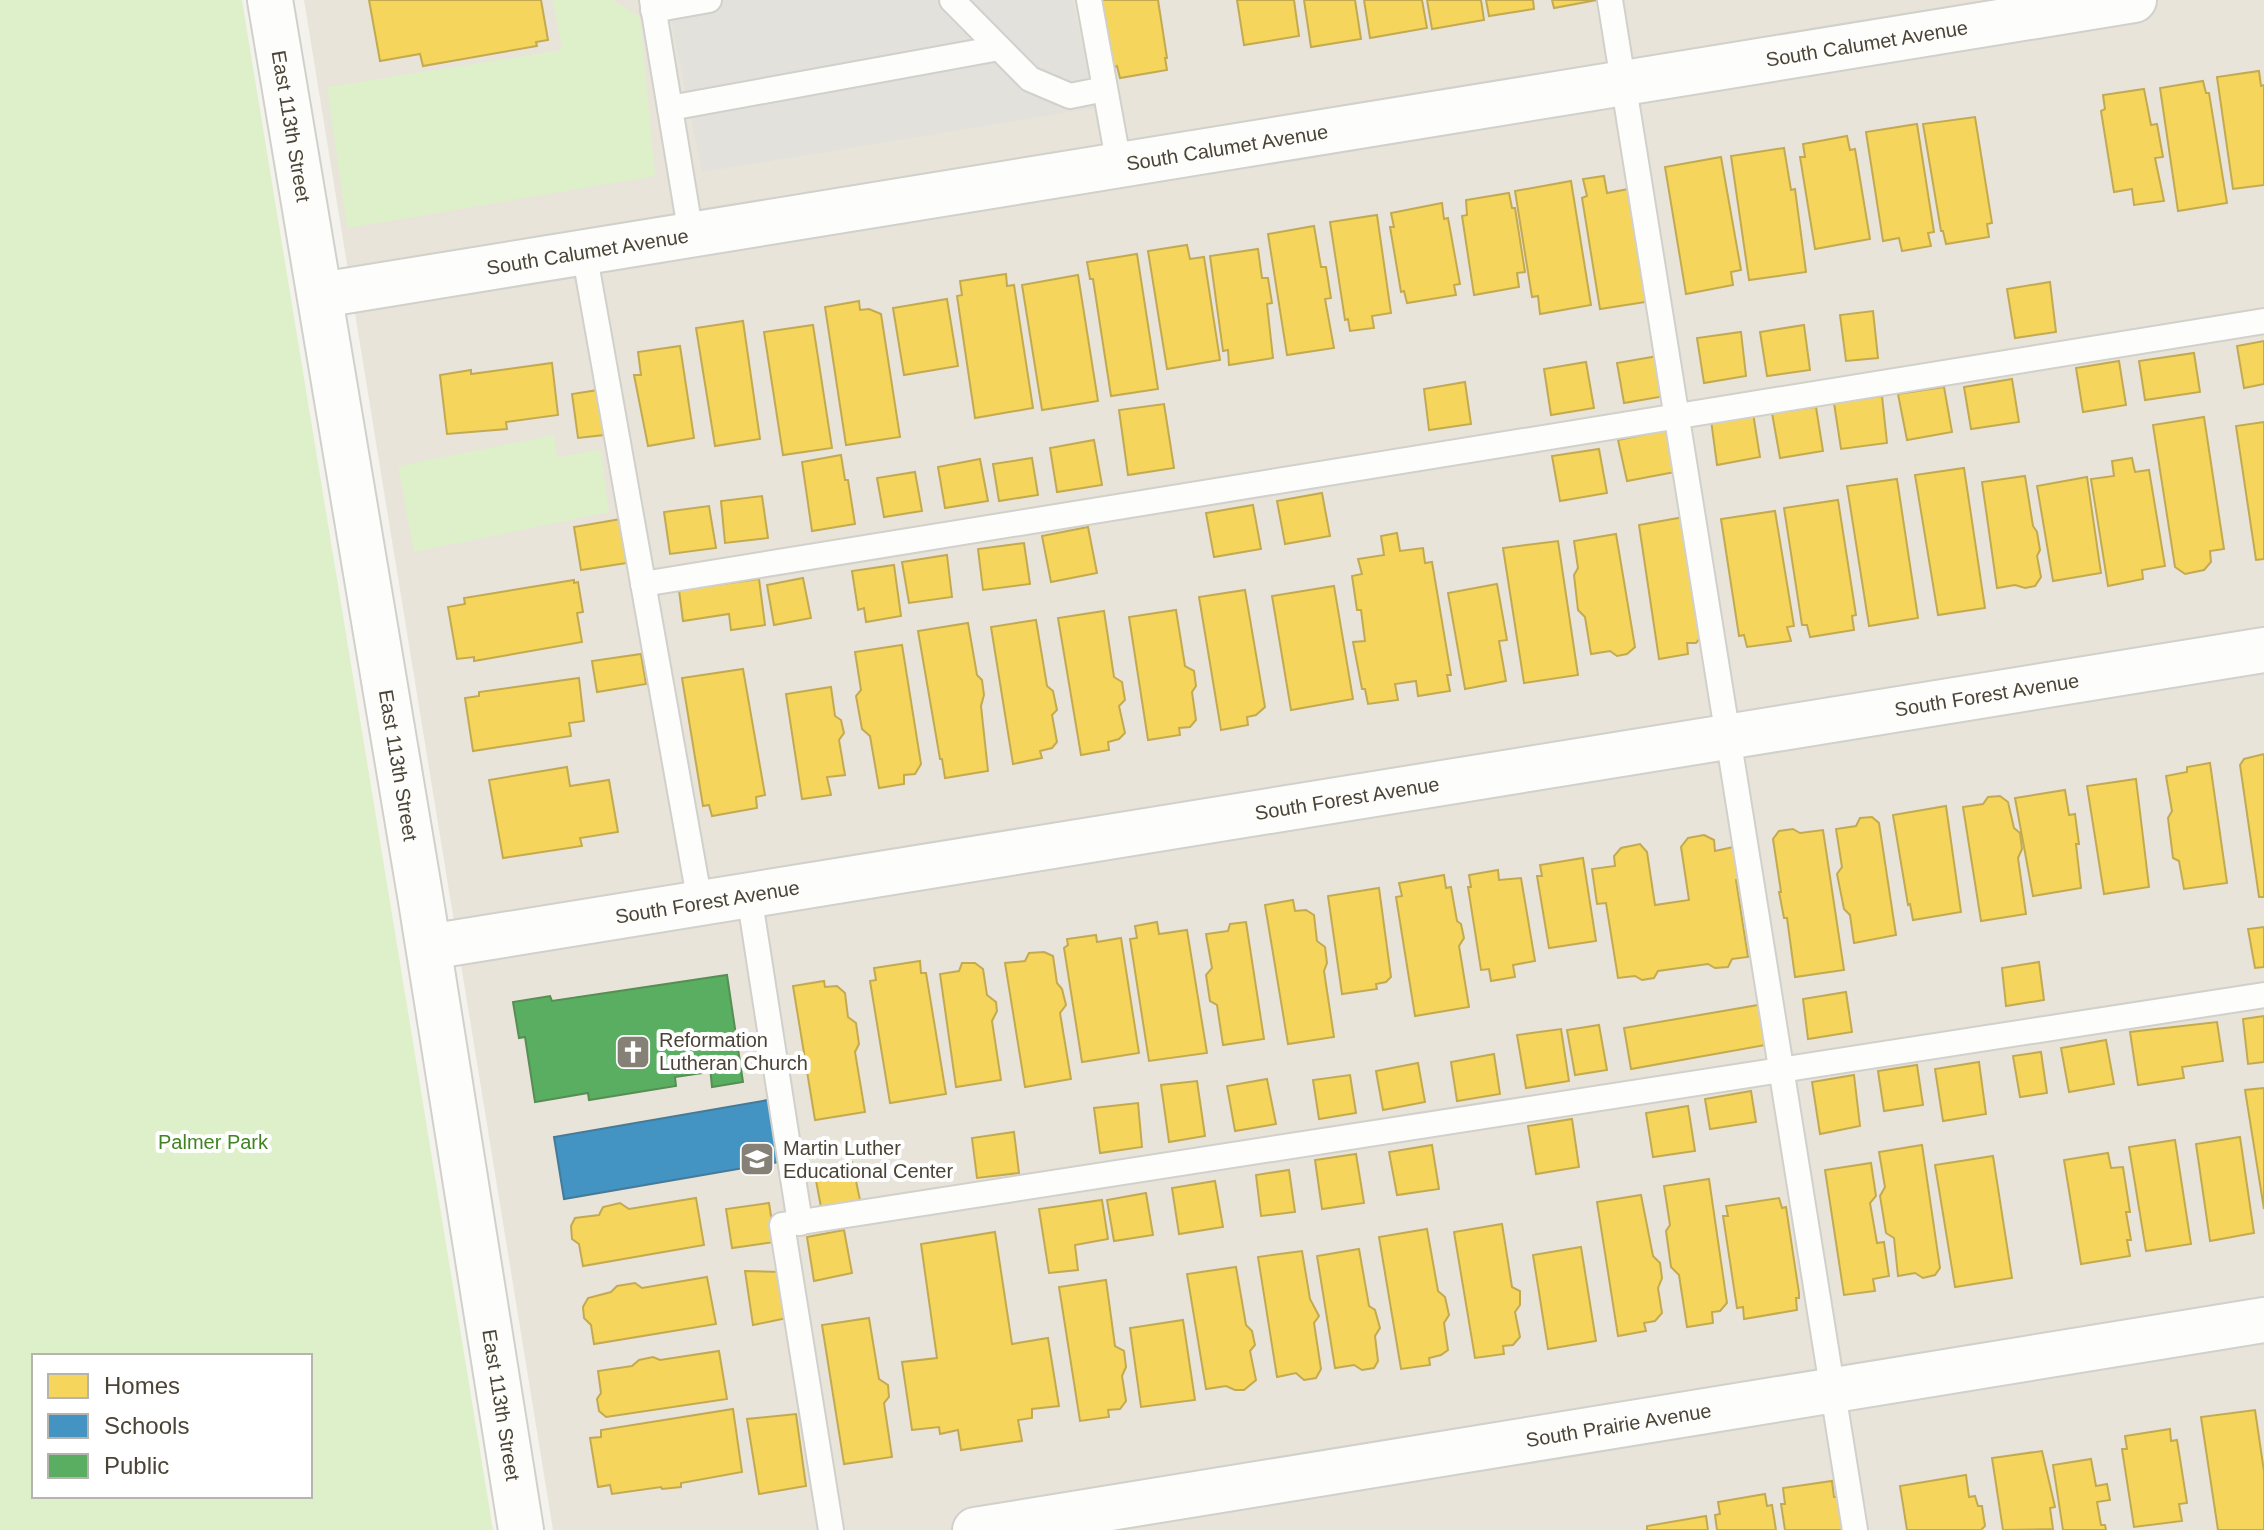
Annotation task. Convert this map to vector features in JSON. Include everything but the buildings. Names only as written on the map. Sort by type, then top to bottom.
[{"type":"street","name":"East 113th Street","points":[[270,0],[429,947],[521,1530]]},
{"type":"street","name":"South Calumet Avenue","points":[[321,295],[2134,0]]},
{"type":"street","name":"South Forest Avenue","points":[[429,947],[2264,650]]},
{"type":"street","name":"South Prairie Avenue","points":[[975,1530],[2264,1320]]},
{"type":"lane","points":[[691,235],[652,5],[709,0]]},
{"type":"lane","points":[[952,0],[1030,79],[1070,96],[1105,89]]},
{"type":"lane","points":[[1089,0],[1119,165]]},
{"type":"lane","points":[[1610,0],[1855,1530]]},
{"type":"lane","points":[[670,108],[999,48]]},
{"type":"lane","points":[[584,252],[700,903]]},
{"type":"lane","points":[[643,584],[2264,321]]},
{"type":"lane","points":[[749,895],[800,1223]]},
{"type":"lane","points":[[831,1530],[782,1225],[2264,995]]},
{"type":"shaded area","points":[[304,0],[2264,0],[2264,1530],[553,1530]]},
{"type":"shaded area","points":[[667,0],[1073,0],[1095,108],[702,172]]},
{"type":"green space","name":"Palmer Park","points":[[0,0],[242,0],[493,1530],[0,1530]]},
{"type":"green space","points":[[553,0],[612,0],[640,17],[655,176],[347,228],[327,87],[562,50]]},
{"type":"green space","points":[[554,435],[557,458],[600,449],[609,512],[414,552],[398,466]]},
{"type":"place","name":"Reformation Lutheran Church","points":[[633,1052]]},
{"type":"place","name":"Martin Luther Educational Center","points":[[757,1159]]}]
